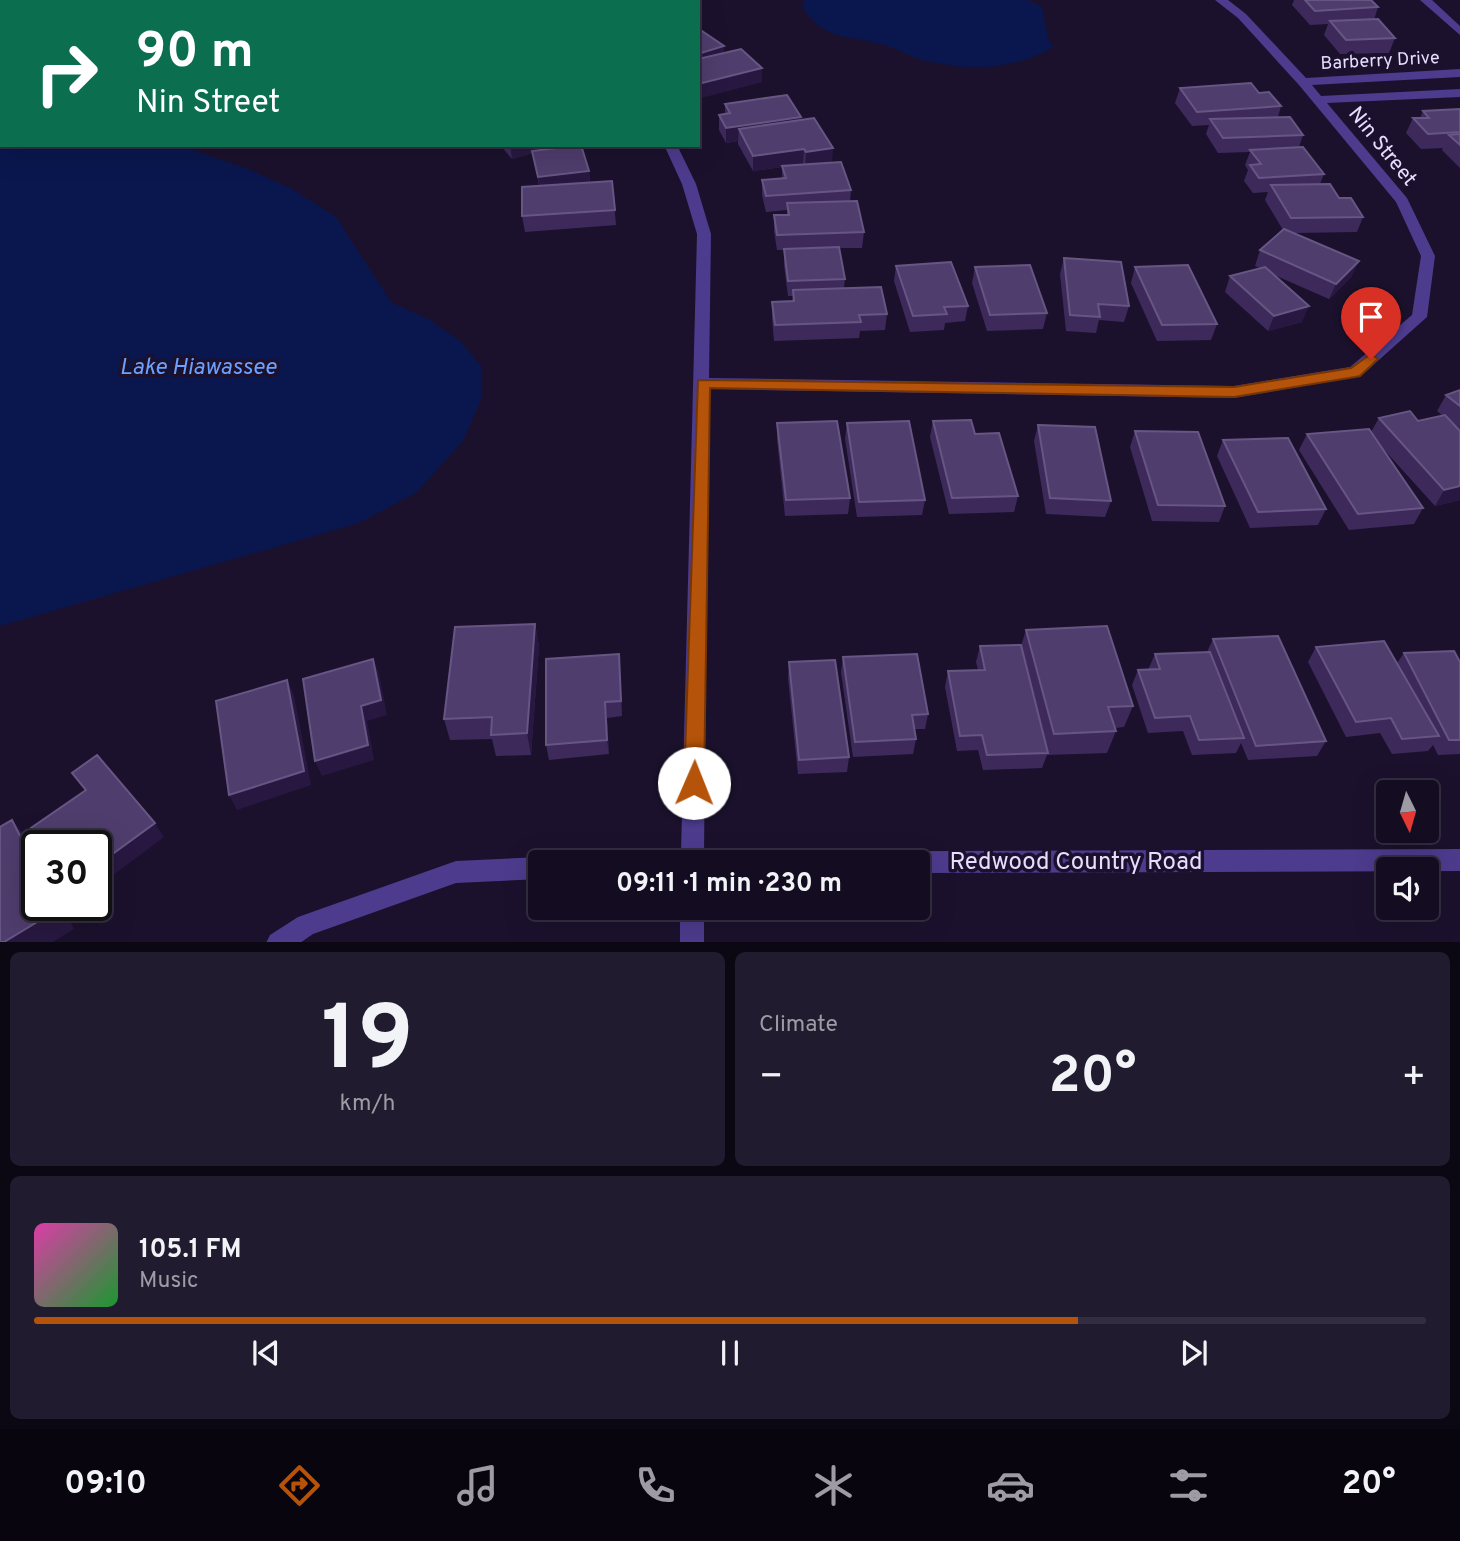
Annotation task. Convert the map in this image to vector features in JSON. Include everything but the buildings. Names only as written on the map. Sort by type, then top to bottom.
[{"type":"street","name":"Nin Street","points":[[703,383],[1234,392],[1355,372],[1419,317],[1428,256],[1402,201],[1303,82],[1242,16],[1221,0]]},
{"type":"street","points":[[1426,0],[1460,32]]},
{"type":"street","name":"Barberry Drive","points":[[1303,82],[1460,73]]},
{"type":"street","name":"Barberry Drive","points":[[1318,100],[1460,93]]},
{"type":"street","points":[[671,147],[689,184],[704,234],[692,850]]},
{"type":"street","name":"Redwood Country Road","points":[[930,861],[1460,860]]},
{"type":"street","points":[[280,942],[306,925],[456,872],[528,869]]},
{"type":"street","points":[[692,920],[692,942]]},
{"type":"water","points":[[805,0],[1028,0],[1042,7],[1048,39],[1053,47],[1023,60],[992,66],[960,66],[921,60],[881,44],[827,31],[810,17],[802,6]]},
{"type":"water","name":"Lake Hiawassee","points":[[0,147],[184,147],[251,170],[292,189],[336,217],[391,302],[428,319],[460,341],[481,366],[481,400],[463,441],[416,493],[359,523],[0,626]]},
{"type":"route","points":[[694,783],[703,383],[1234,392],[1355,372],[1371,359]]}]
